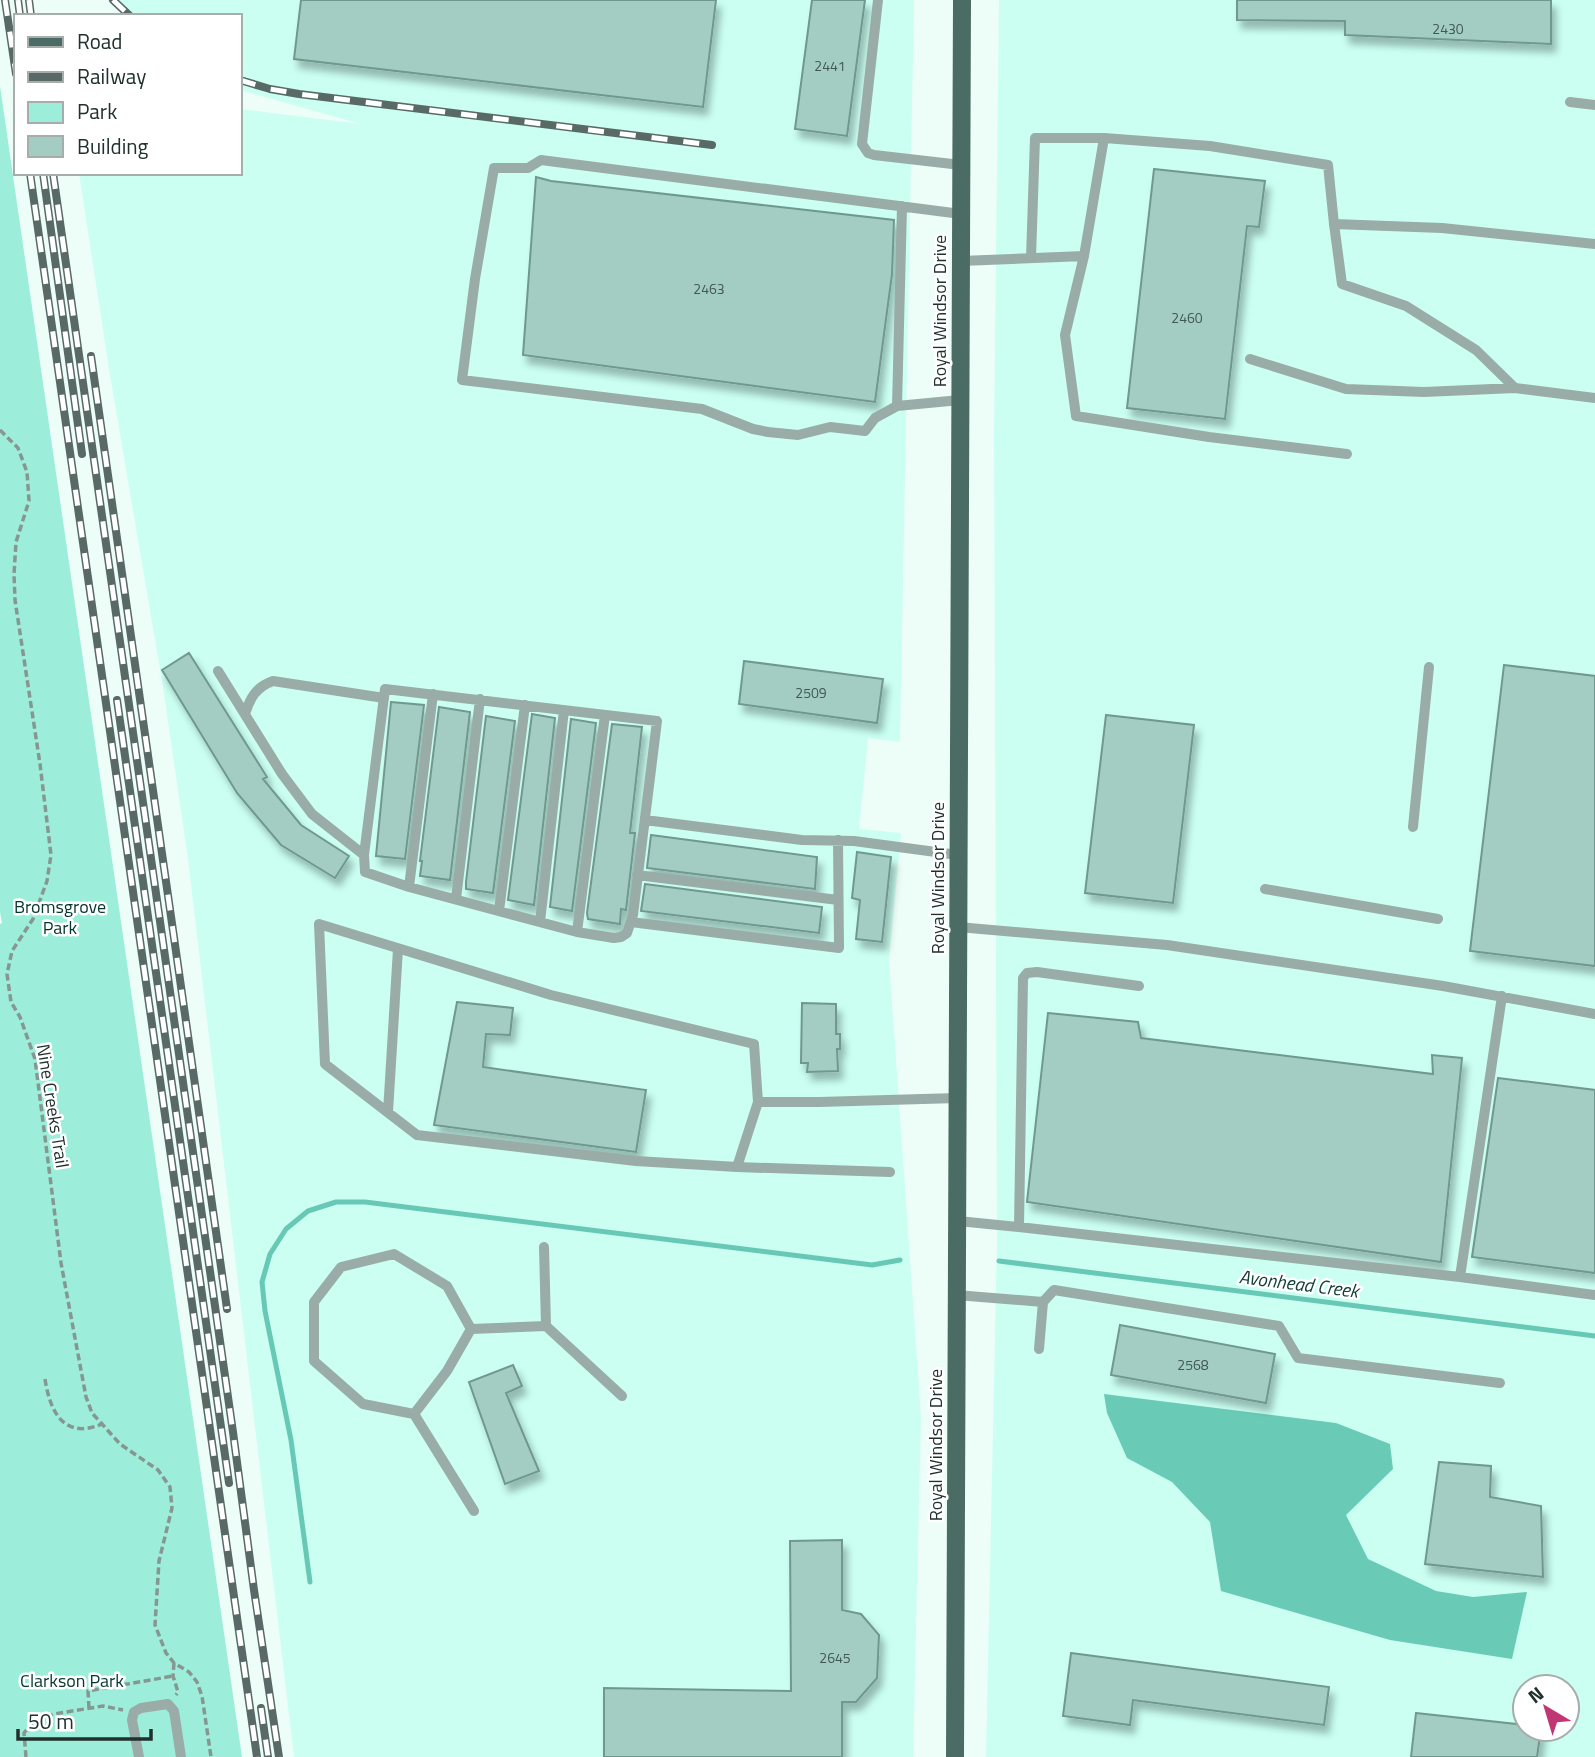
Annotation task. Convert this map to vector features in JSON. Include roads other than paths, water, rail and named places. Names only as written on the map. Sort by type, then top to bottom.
[{"type":"main road","name":"Royal Windsor Drive","points":[[954,1757],[962,0]]},
{"type":"lane","points":[[878,0],[862,144],[868,153],[874,155],[961,165]]},
{"type":"lane","points":[[1570,103],[1595,105]]},
{"type":"lane","points":[[1031,258],[1035,138],[1104,138],[1210,146],[1328,165],[1342,284],[1406,306],[1475,350],[1516,388]]},
{"type":"lane","points":[[1104,138],[1084,256],[1065,335],[1076,416],[1209,437],[1347,454]]},
{"type":"lane","points":[[960,400],[897,406],[876,418],[865,431],[830,428],[794,435],[754,429],[702,409],[462,380],[475,279],[494,168],[528,168],[541,160],[961,214]]},
{"type":"lane","points":[[897,406],[902,206]]},
{"type":"lane","points":[[1334,224],[1442,228],[1595,244]]},
{"type":"lane","points":[[961,261],[1084,256]]},
{"type":"lane","points":[[1250,359],[1346,389],[1424,392],[1516,388],[1595,398]]},
{"type":"lane","points":[[1413,827],[1429,667]]},
{"type":"lane","points":[[218,671],[282,774],[307,808],[364,855]]},
{"type":"lane","points":[[245,714],[254,693],[273,681],[384,698]]},
{"type":"lane","points":[[385,688],[433,694],[657,721],[638,875],[627,933],[621,937],[606,937],[577,932],[365,873],[364,855],[385,688]]},
{"type":"lane","points":[[409,887],[433,694]]},
{"type":"lane","points":[[456,900],[480,699]]},
{"type":"lane","points":[[499,911],[525,705]]},
{"type":"lane","points":[[540,922],[564,710]]},
{"type":"lane","points":[[577,932],[605,715]]},
{"type":"lane","points":[[645,820],[802,840],[854,841],[958,855]]},
{"type":"lane","points":[[631,922],[839,948],[838,840]]},
{"type":"lane","points":[[638,875],[838,900]]},
{"type":"lane","points":[[1265,889],[1438,919]]},
{"type":"lane","points":[[737,1167],[758,1102],[754,1044],[551,995],[319,924],[325,1064],[417,1135],[636,1161],[737,1167],[890,1172]]},
{"type":"lane","points":[[958,927],[1167,945],[1443,986],[1595,1014]]},
{"type":"lane","points":[[388,1112],[398,949]]},
{"type":"lane","points":[[1020,1227],[1023,978],[1027,973],[1037,972],[1139,986]]},
{"type":"lane","points":[[1460,1277],[1502,996]]},
{"type":"lane","points":[[758,1102],[957,1097]]},
{"type":"lane","points":[[958,1222],[1460,1277],[1595,1295]]},
{"type":"lane","points":[[544,1247],[546,1326]]},
{"type":"lane","points":[[471,1329],[447,1286],[394,1254],[341,1267],[314,1301],[314,1361],[363,1404],[415,1413],[474,1511]]},
{"type":"lane","points":[[1039,1349],[1043,1302],[1054,1290],[1279,1326],[1298,1358],[1500,1384]]},
{"type":"lane","points":[[956,1295],[1043,1302]]},
{"type":"lane","points":[[471,1329],[546,1326],[622,1396]]},
{"type":"lane","points":[[415,1413],[447,1371],[471,1329]]},
{"type":"lane","points":[[139,1757],[132,1720],[134,1712],[141,1708],[168,1704],[174,1711],[181,1757]]},
{"type":"waterway","points":[[310,1582],[291,1440],[265,1311],[262,1282],[270,1254],[286,1229],[308,1211],[336,1202],[365,1202],[872,1265],[900,1260]]},
{"type":"waterway","name":"Avonhead Creek","points":[[999,1261],[1595,1336]]},
{"type":"railway","points":[[5,0],[14,61]]},
{"type":"railway","points":[[18,0],[20,14]]},
{"type":"railway","points":[[29,0],[31,14]]},
{"type":"railway","points":[[113,0],[128,14]]},
{"type":"railway","points":[[242,81],[299,94],[712,145]]},
{"type":"railway","points":[[30,175],[257,1757]]},
{"type":"railway","points":[[43,175],[82,454]]},
{"type":"railway","points":[[53,175],[279,1757]]},
{"type":"railway","points":[[91,356],[227,1309]]},
{"type":"railway","points":[[117,700],[229,1483]]},
{"type":"railway","points":[[261,1708],[268,1757]]},
{"type":"park label","name":"Bromsgrove Park","points":[[60,916]]},
{"type":"park label","name":"Clarkson Park","points":[[72,1680]]}]
